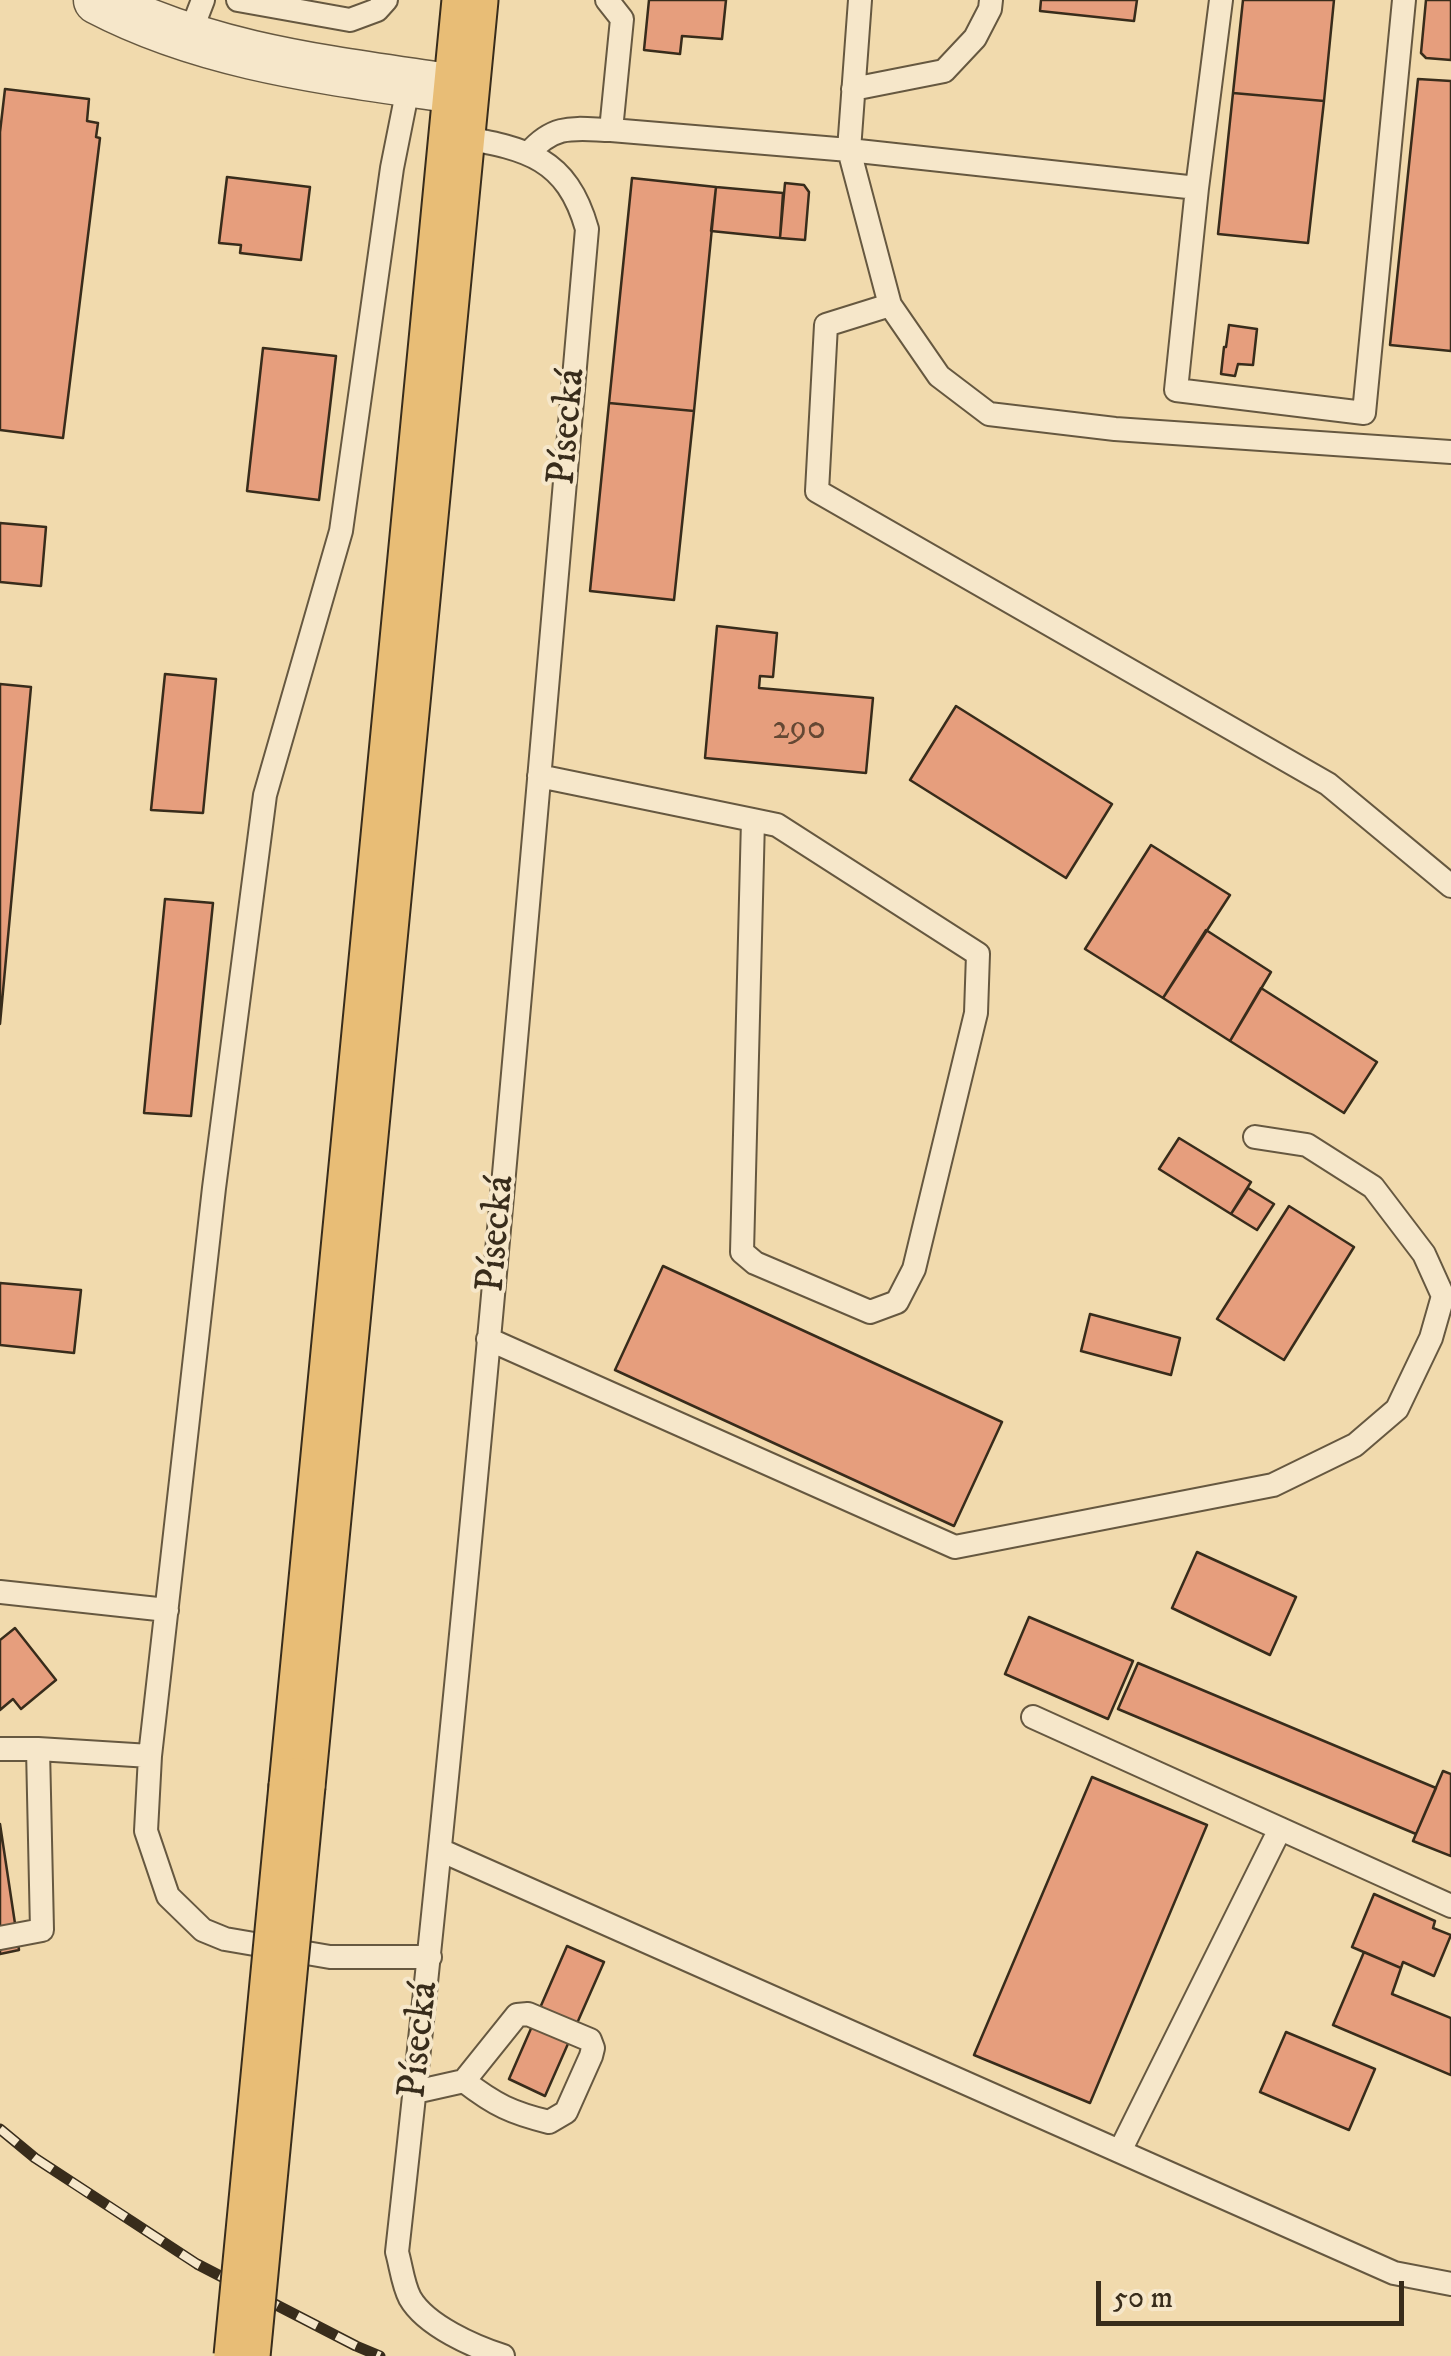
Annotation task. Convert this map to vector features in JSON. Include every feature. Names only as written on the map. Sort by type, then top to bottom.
[{"type":"main road","points":[[242,2356],[297,1786],[442,103],[470,0]]},
{"type":"street","name":"Písecká","points":[[112,3],[153,27],[195,19],[270,59],[442,103]]},
{"type":"lane","points":[[238,0],[350,20],[377,10],[386,0]]},
{"type":"lane","points":[[607,0],[622,19],[611,130]]},
{"type":"lane","points":[[860,0],[849,150],[890,305],[938,376],[990,414],[1115,430],[1451,452]]},
{"type":"lane","points":[[854,89],[944,71],[975,38],[991,0]]},
{"type":"lane","points":[[1221,0],[1176,390],[1364,413],[1404,0]]},
{"type":"lane","points":[[430,1957],[330,1956],[225,1939],[204,1930],[168,1896],[146,1831],[150,1756],[202,1290],[265,795],[341,530],[392,168],[442,103]]},
{"type":"lane","name":"Písecká","points":[[442,103],[508,146],[542,160],[570,187],[587,229],[430,1957],[397,2252],[410,2299],[434,2324],[478,2348],[504,2356]]},
{"type":"lane","points":[[529,153],[542,137],[552,133],[570,128],[611,130],[849,150],[1197,188]]},
{"type":"lane","points":[[890,305],[826,325],[817,491],[1328,784],[1451,886]]},
{"type":"lane","points":[[538,776],[753,820],[777,825],[978,954],[976,1012],[914,1269],[897,1302],[870,1312],[755,1264],[742,1252],[753,820]]},
{"type":"lane","points":[[488,1339],[955,1547],[1273,1485],[1355,1446],[1397,1408],[1431,1338],[1442,1296],[1424,1254],[1373,1186],[1307,1145],[1255,1137]]},
{"type":"lane","points":[[0,1592],[167,1610]]},
{"type":"lane","points":[[1033,1717],[1451,1906]]},
{"type":"lane","points":[[0,1748],[150,1756]]},
{"type":"lane","points":[[0,1938],[42,1930],[38,1749]]},
{"type":"lane","points":[[1120,2151],[1280,1829]]},
{"type":"lane","points":[[440,1850],[1394,2273],[1451,2284]]},
{"type":"lane","points":[[415,2092],[464,2081],[517,2015],[528,2014],[590,2040],[593,2048],[566,2112],[550,2122],[516,2114],[464,2081]]},
{"type":"building","points":[[649,0],[726,0],[722,39],[682,36],[680,54],[644,50]]},
{"type":"building","points":[[1041,0],[1137,0],[1134,21],[1040,11]]},
{"type":"building","points":[[1243,0],[1334,0],[1324,101],[1233,93]]},
{"type":"building","points":[[1426,0],[1451,0],[1451,60],[1426,58],[1421,53]]},
{"type":"building","points":[[1418,79],[1451,81],[1451,351],[1390,345]]},
{"type":"building","points":[[5,89],[89,99],[87,121],[98,123],[96,137],[100,138],[63,438],[0,430],[0,132]]},
{"type":"building","points":[[1233,93],[1324,101],[1308,243],[1218,234]]},
{"type":"building","points":[[227,177],[310,187],[301,260],[240,253],[241,245],[219,243]]},
{"type":"building","points":[[632,178],[716,187],[694,411],[609,403]]},
{"type":"building","points":[[785,183],[804,185],[809,192],[805,240],[780,238]]},
{"type":"building","points":[[716,187],[783,193],[780,238],[711,231]]},
{"type":"building","points":[[1229,325],[1257,329],[1253,365],[1238,364],[1235,376],[1221,374]]},
{"type":"building","points":[[263,348],[336,356],[319,500],[247,491]]},
{"type":"building","points":[[609,403],[694,411],[674,600],[590,591]]},
{"type":"building","points":[[0,523],[46,527],[41,586],[0,582]]},
{"type":"building","points":[[717,626],[777,633],[773,677],[760,676],[759,688],[873,698],[866,773],[705,758]]},
{"type":"building","points":[[165,674],[216,679],[203,813],[151,810]]},
{"type":"building","points":[[0,684],[31,687],[0,1024]]},
{"type":"building","points":[[956,706],[1112,804],[1066,878],[910,780]]},
{"type":"building","points":[[1151,845],[1230,895],[1163,998],[1085,949]]},
{"type":"building","points":[[165,899],[213,903],[191,1116],[144,1113]]},
{"type":"building","points":[[1206,930],[1271,972],[1230,1041],[1163,998]]},
{"type":"building","points":[[1261,988],[1377,1062],[1344,1113],[1230,1041]]},
{"type":"building","points":[[1179,1138],[1251,1182],[1231,1214],[1159,1169]]},
{"type":"building","points":[[1248,1188],[1274,1204],[1257,1230],[1231,1214]]},
{"type":"building","points":[[1289,1206],[1354,1247],[1284,1360],[1217,1319]]},
{"type":"building","points":[[663,1266],[1002,1422],[954,1526],[615,1370]]},
{"type":"building","points":[[0,1283],[81,1290],[74,1353],[0,1345]]},
{"type":"building","points":[[1090,1314],[1180,1338],[1171,1375],[1081,1351]]},
{"type":"building","points":[[1197,1552],[1296,1597],[1270,1655],[1172,1608]]},
{"type":"building","points":[[1029,1617],[1133,1661],[1108,1719],[1005,1674]]},
{"type":"building","points":[[15,1628],[56,1680],[21,1709],[13,1699],[0,1710],[0,1640]]},
{"type":"building","points":[[1138,1663],[1436,1788],[1416,1834],[1118,1709]]},
{"type":"building","points":[[1443,1771],[1451,1774],[1451,1856],[1413,1841]]},
{"type":"building","points":[[1092,1777],[1207,1825],[1090,2103],[974,2055]]},
{"type":"building","points":[[0,1824],[19,1950],[0,1954]]},
{"type":"building","points":[[1374,1894],[1435,1921],[1433,1928],[1451,1935],[1434,1976],[1403,1962],[1401,1968],[1352,1947]]},
{"type":"building","points":[[567,1946],[604,1962],[545,2096],[509,2079]]},
{"type":"building","points":[[1364,1952],[1401,1968],[1392,1994],[1451,2018],[1451,2075],[1333,2025]]},
{"type":"building","points":[[1286,2032],[1375,2069],[1349,2130],[1260,2092]]},
{"type":"railway","points":[[0,2129],[35,2158],[197,2264],[380,2356]]}]
